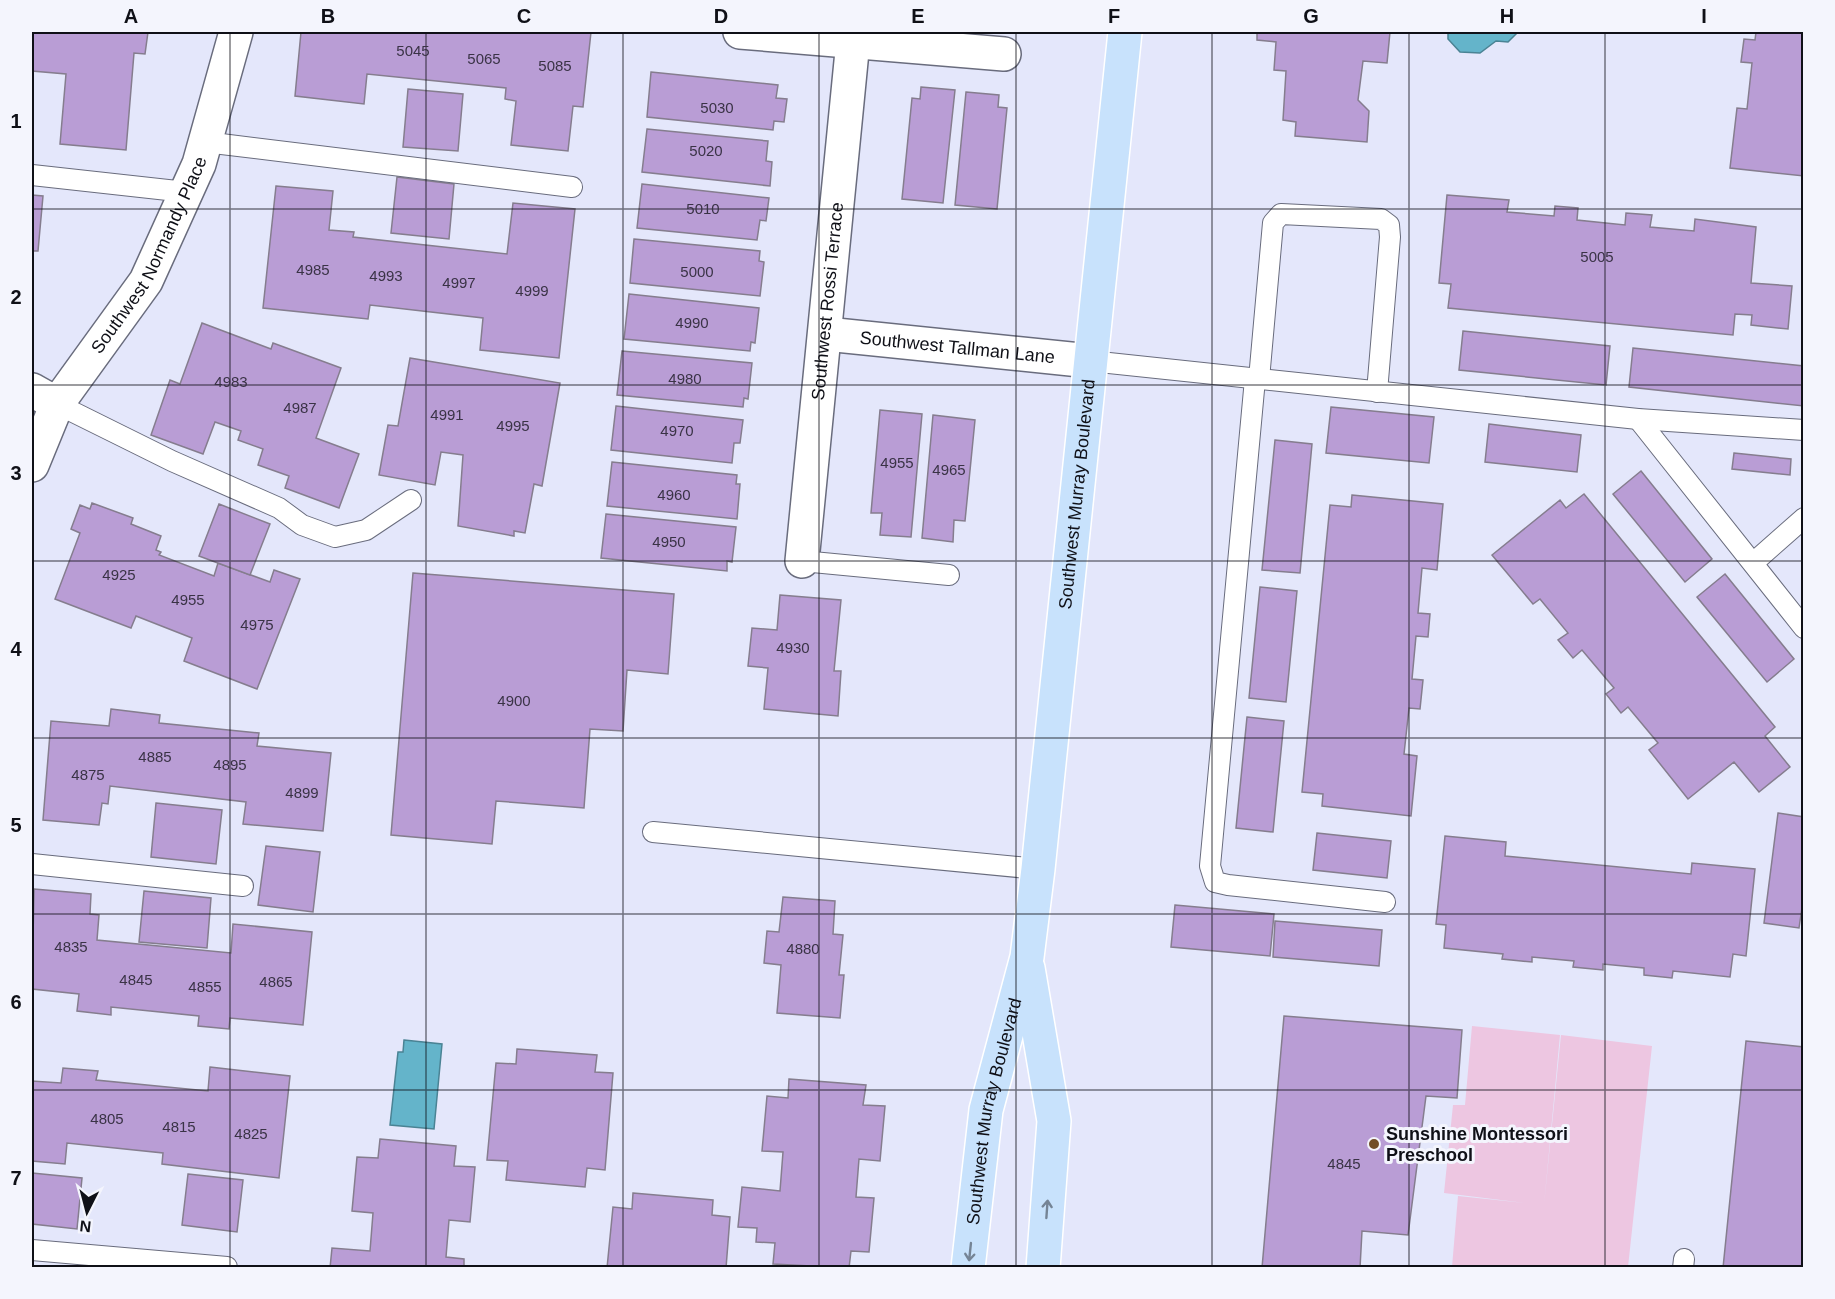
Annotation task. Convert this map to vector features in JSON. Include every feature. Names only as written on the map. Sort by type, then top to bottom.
[{"type":"main road","name":"Southwest Murray Boulevard","points":[[968,1268],[986,1110],[1027,957],[1125,32]]},
{"type":"main road","name":"Southwest Murray Boulevard","points":[[1027,957],[1054,1121],[1042,1268]]},
{"type":"street","name":"Southwest Normandy Place","points":[[32,465],[44,397],[146,281],[186,192],[205,142],[236,32]]},
{"type":"street","points":[[740,32],[1004,54]]},
{"type":"street","name":"Southwest Rossi Terrace","points":[[802,561],[853,41]]},
{"type":"street","name":"Southwest Tallman Lane","points":[[825,334],[1090,361]]},
{"type":"lane","points":[[205,142],[572,187]]},
{"type":"lane","points":[[32,175],[186,192]]},
{"type":"lane","points":[[1377,392],[1390,237],[1389,225],[1381,219],[1281,214],[1273,223],[1210,866],[1215,882],[1228,885],[1385,902]]},
{"type":"lane","points":[[1090,361],[1638,419],[1803,430]]},
{"type":"lane","points":[[44,397],[172,461],[279,508],[302,525],[335,537],[366,530],[411,500]]},
{"type":"lane","points":[[1638,419],[1803,628]]},
{"type":"lane","points":[[1753,563],[1803,518]]},
{"type":"lane","points":[[802,561],[949,575]]},
{"type":"lane","points":[[653,832],[1038,869]]},
{"type":"lane","points":[[32,864],[243,886]]},
{"type":"lane","points":[[32,1250],[227,1267]]},
{"type":"shaded area","points":[[1472,1026],[1560,1035],[1544,1205],[1561,1035],[1652,1046],[1628,1267],[1452,1267],[1458,1196],[1525,1203],[1444,1193],[1453,1105],[1465,1105]]},
{"type":"water","points":[[1448,32],[1518,32],[1508,42],[1496,41],[1480,53],[1460,52],[1448,39]]},
{"type":"water","points":[[404,1040],[442,1044],[434,1129],[390,1125],[398,1052],[403,1052]]},
{"type":"building","points":[[32,32],[148,32],[145,54],[134,53],[126,150],[60,144],[66,74],[32,71]]},
{"type":"building","points":[[301,32],[591,32],[583,107],[573,106],[568,151],[511,145],[516,101],[505,99],[506,88],[367,74],[364,104],[295,96]]},
{"type":"building","points":[[1257,32],[1390,32],[1387,63],[1363,61],[1358,100],[1369,111],[1367,142],[1295,136],[1296,122],[1283,120],[1286,71],[1274,70],[1276,42],[1257,40]]},
{"type":"building","points":[[1756,32],[1804,32],[1804,176],[1730,168],[1737,108],[1747,109],[1752,63],[1741,62],[1744,39],[1755,40]]},
{"type":"building","points":[[651,72],[778,85],[776,98],[787,99],[784,122],[774,121],[773,130],[647,117]]},
{"type":"building","points":[[921,87],[955,90],[943,203],[902,199],[912,98],[920,99]]},
{"type":"building","points":[[408,89],[463,94],[458,151],[403,147]]},
{"type":"building","points":[[966,92],[999,95],[998,107],[1007,108],[997,209],[955,205]]},
{"type":"building","points":[[647,129],[768,141],[766,161],[772,162],[770,186],[642,172]]},
{"type":"building","points":[[397,177],[454,184],[449,239],[391,233]]},
{"type":"building","points":[[642,184],[769,198],[766,221],[760,220],[757,240],[637,228]]},
{"type":"building","points":[[276,186],[333,191],[329,230],[354,232],[353,237],[507,254],[513,203],[575,209],[559,358],[480,350],[483,318],[370,305],[368,319],[263,308]]},
{"type":"building","points":[[32,195],[43,196],[38,251],[32,251]]},
{"type":"building","points":[[1447,195],[1509,200],[1507,212],[1554,216],[1555,206],[1578,208],[1577,220],[1625,225],[1626,213],[1652,215],[1650,227],[1694,231],[1695,219],[1756,227],[1751,283],[1792,286],[1788,329],[1751,325],[1752,315],[1735,314],[1733,335],[1448,308],[1451,284],[1439,283]]},
{"type":"building","points":[[634,239],[760,251],[759,261],[764,262],[760,296],[630,283]]},
{"type":"building","points":[[629,294],[759,308],[755,343],[751,342],[750,351],[624,339]]},
{"type":"building","points":[[202,323],[271,349],[273,343],[341,368],[316,438],[359,454],[339,508],[285,488],[289,476],[258,465],[263,449],[238,440],[241,431],[215,422],[203,454],[151,435],[170,380],[180,384]]},
{"type":"building","points":[[1463,331],[1610,346],[1606,385],[1459,370]]},
{"type":"building","points":[[1633,348],[1804,366],[1804,406],[1629,387]]},
{"type":"building","points":[[622,351],[752,363],[748,399],[744,398],[743,407],[617,395]]},
{"type":"building","points":[[410,358],[560,383],[542,486],[534,484],[525,533],[514,531],[514,536],[458,526],[463,455],[441,452],[435,485],[379,475],[388,425],[398,426]]},
{"type":"building","points":[[616,406],[743,420],[740,443],[734,443],[732,463],[611,450]]},
{"type":"building","points":[[1331,407],[1434,417],[1429,463],[1326,453]]},
{"type":"building","points":[[880,410],[922,414],[911,537],[880,535],[882,513],[871,513]]},
{"type":"building","points":[[933,415],[975,420],[965,521],[954,520],[953,542],[922,538]]},
{"type":"building","points":[[1489,424],[1581,435],[1577,472],[1485,462]]},
{"type":"building","points":[[1275,440],[1312,444],[1300,573],[1262,570]]},
{"type":"building","points":[[1734,453],[1791,459],[1790,475],[1732,469]]},
{"type":"building","points":[[612,462],[737,475],[736,484],[740,484],[737,519],[607,506]]},
{"type":"building","points":[[1641,471],[1712,559],[1685,582],[1613,494]]},
{"type":"building","points":[[1584,494],[1775,727],[1765,736],[1790,767],[1759,792],[1734,762],[1688,799],[1649,750],[1658,743],[1628,707],[1621,713],[1606,694],[1614,688],[1582,650],[1573,658],[1558,640],[1568,633],[1540,599],[1533,604],[1492,555],[1560,500],[1566,508]]},
{"type":"building","points":[[1352,495],[1443,504],[1437,570],[1422,568],[1418,613],[1430,614],[1428,637],[1416,636],[1412,679],[1423,680],[1420,709],[1409,708],[1404,754],[1417,756],[1411,816],[1322,806],[1323,794],[1302,792],[1330,505],[1351,507]]},
{"type":"building","points":[[92,503],[133,518],[131,524],[161,536],[156,550],[161,552],[159,555],[214,576],[218,563],[270,582],[274,570],[300,579],[257,689],[184,661],[192,638],[136,616],[131,628],[55,599],[80,533],[71,529],[80,505],[90,509]]},
{"type":"building","points":[[219,504],[270,524],[250,575],[199,556]]},
{"type":"building","points":[[606,514],[736,527],[732,562],[727,561],[727,571],[601,558]]},
{"type":"building","points":[[413,573],[674,594],[668,674],[627,670],[623,731],[590,729],[584,808],[496,801],[492,844],[391,835]]},
{"type":"building","points":[[1725,574],[1794,659],[1767,682],[1697,597]]},
{"type":"building","points":[[1260,587],[1297,591],[1286,702],[1249,698]]},
{"type":"building","points":[[780,595],[841,600],[834,671],[841,671],[838,716],[764,709],[768,668],[748,666],[752,628],[777,630]]},
{"type":"building","points":[[111,709],[160,715],[159,723],[259,733],[257,746],[331,753],[323,831],[243,824],[246,802],[110,786],[108,804],[102,803],[99,825],[43,820],[51,721],[109,726]]},
{"type":"building","points":[[1247,717],[1284,721],[1273,832],[1236,828]]},
{"type":"building","points":[[156,803],[222,810],[216,864],[151,857]]},
{"type":"building","points":[[1778,813],[1804,817],[1804,894],[1799,928],[1764,923]]},
{"type":"building","points":[[1317,833],[1391,841],[1387,878],[1313,870]]},
{"type":"building","points":[[1445,836],[1506,842],[1505,856],[1691,874],[1692,863],[1755,869],[1746,956],[1733,954],[1730,977],[1673,971],[1672,978],[1644,975],[1644,968],[1603,964],[1603,970],[1573,967],[1574,961],[1532,957],[1532,962],[1502,959],[1503,954],[1444,948],[1446,925],[1436,924]]},
{"type":"building","points":[[266,846],[320,852],[313,912],[258,905]]},
{"type":"building","points":[[34,889],[91,894],[90,914],[99,915],[97,940],[231,953],[233,924],[312,932],[303,1025],[230,1018],[229,1029],[198,1026],[199,1016],[111,1007],[111,1015],[77,1011],[79,994],[32,989]]},
{"type":"building","points":[[144,891],[211,898],[207,948],[139,942]]},
{"type":"building","points":[[783,897],[835,901],[833,934],[843,935],[839,975],[844,975],[840,1018],[777,1013],[781,965],[764,963],[767,931],[779,932]]},
{"type":"building","points":[[1175,905],[1274,914],[1270,956],[1171,947]]},
{"type":"building","points":[[1275,921],[1382,930],[1379,966],[1273,957]]},
{"type":"building","points":[[1284,1016],[1462,1030],[1457,1098],[1426,1096],[1408,1235],[1362,1231],[1360,1268],[1262,1268]]},
{"type":"building","points":[[1746,1041],[1804,1047],[1804,1268],[1723,1268]]},
{"type":"building","points":[[517,1049],[597,1055],[595,1072],[613,1073],[605,1170],[587,1168],[585,1187],[506,1180],[508,1161],[487,1160],[496,1063],[516,1064]]},
{"type":"building","points":[[210,1067],[290,1076],[279,1178],[162,1164],[163,1153],[67,1143],[65,1164],[32,1161],[32,1081],[61,1083],[63,1068],[98,1071],[96,1080],[208,1091]]},
{"type":"building","points":[[789,1079],[866,1085],[863,1105],[885,1106],[880,1161],[859,1159],[856,1197],[874,1198],[869,1252],[851,1251],[849,1268],[773,1264],[775,1243],[756,1242],[757,1228],[738,1227],[742,1187],[780,1191],[783,1152],[762,1151],[767,1096],[788,1098]]},
{"type":"building","points":[[380,1139],[456,1146],[454,1166],[475,1167],[470,1222],[449,1220],[446,1257],[464,1259],[464,1268],[330,1268],[332,1248],[370,1251],[373,1213],[352,1211],[357,1157],[378,1158]]},
{"type":"building","points":[[32,1173],[82,1178],[77,1229],[32,1224]]},
{"type":"building","points":[[188,1174],[243,1180],[237,1232],[182,1225]]},
{"type":"building","points":[[633,1193],[713,1200],[712,1215],[730,1217],[726,1268],[607,1268],[613,1207],[632,1209]]},
{"type":"place","name":"Sunshine Montessori Preschool","points":[[1374,1144]]}]
